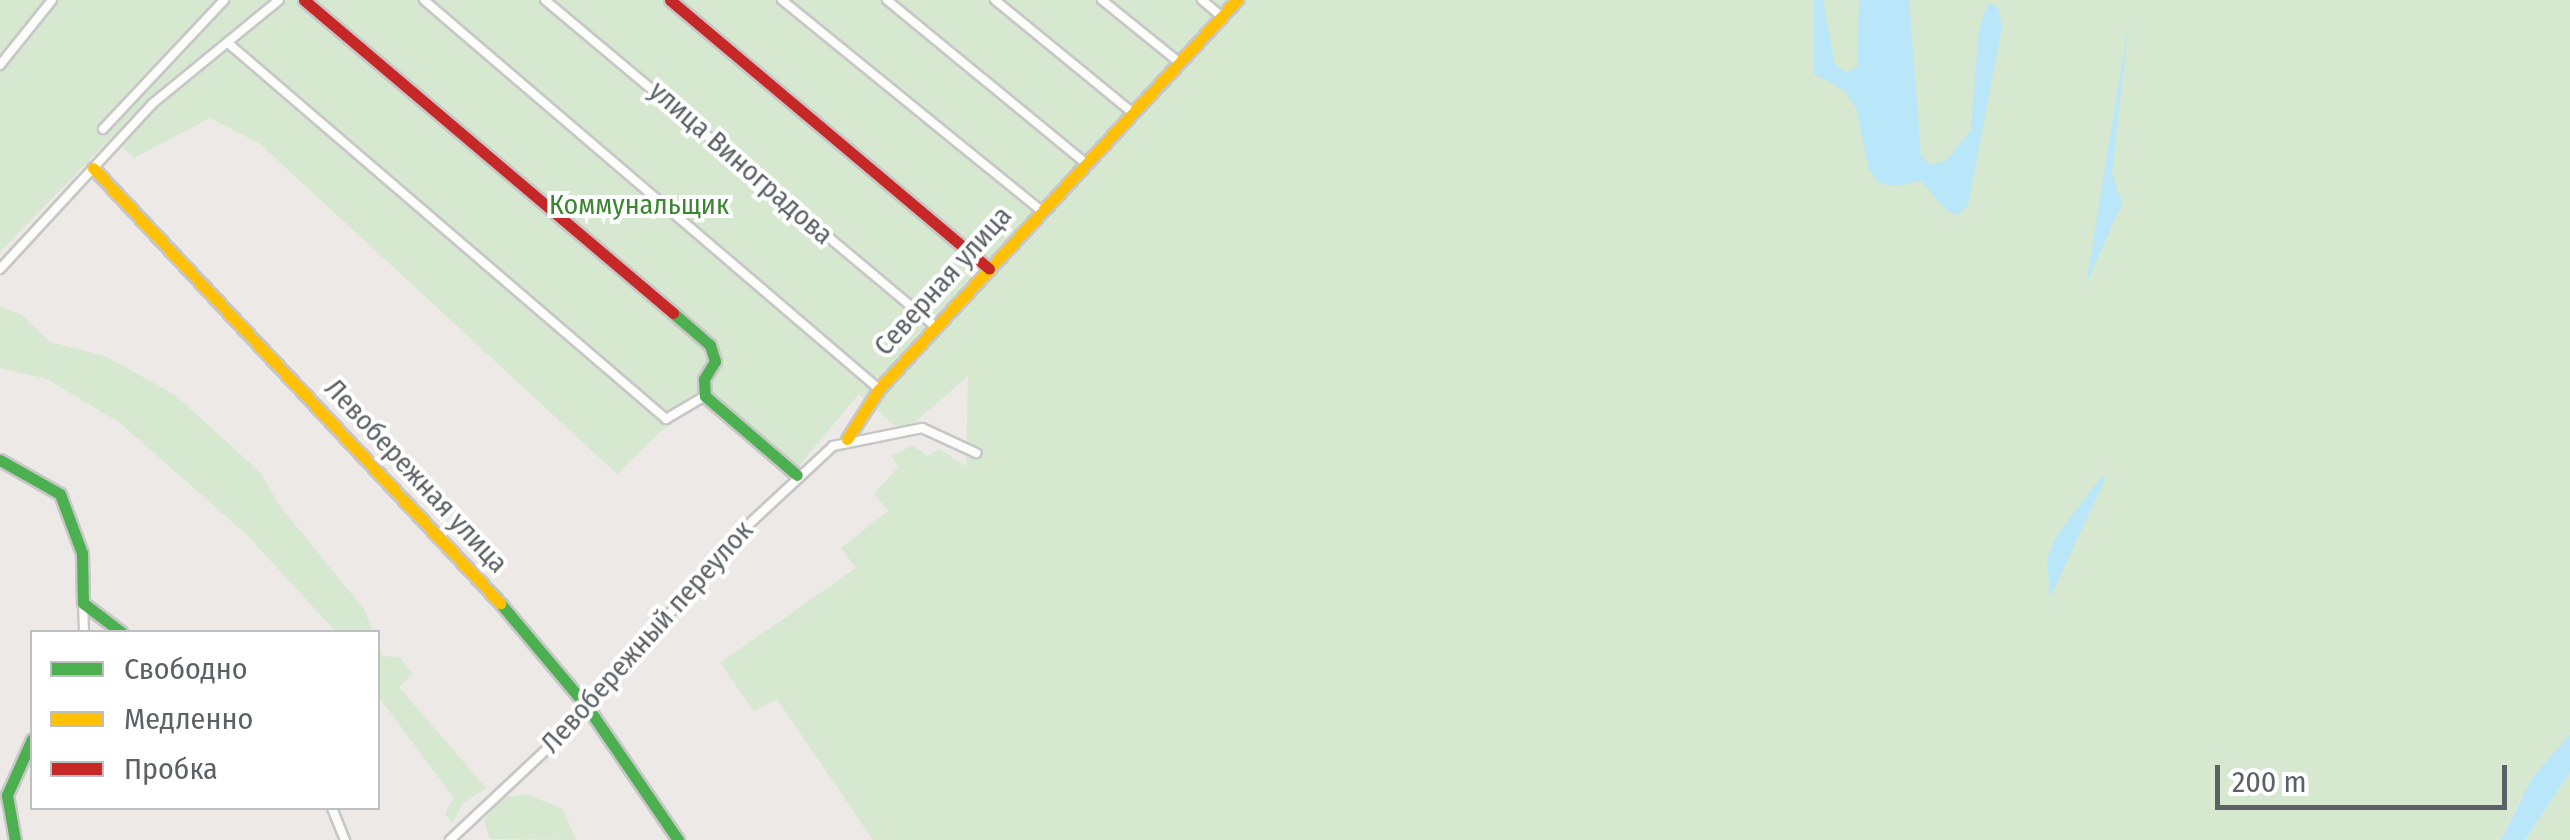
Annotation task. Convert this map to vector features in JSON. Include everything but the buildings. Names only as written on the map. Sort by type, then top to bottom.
[{"type":"street","points":[[0,64],[52,0]]},
{"type":"street","points":[[103,129],[224,0]]},
{"type":"street","points":[[0,269],[152,104],[279,0]]},
{"type":"street","points":[[304,0],[429,113],[710,345],[715,361],[704,379],[705,396],[797,475]]},
{"type":"street","points":[[424,0],[880,388]]},
{"type":"street","name":"улица Виноградова","points":[[544,0],[936,327]]},
{"type":"street","points":[[670,0],[989,269]]},
{"type":"street","points":[[782,0],[1040,210]]},
{"type":"street","points":[[887,0],[1084,162]]},
{"type":"street","points":[[995,0],[1132,112]]},
{"type":"street","points":[[1102,0],[1180,63]]},
{"type":"street","points":[[1202,0],[1222,17]]},
{"type":"street","name":"Северная улица","points":[[847,440],[880,388],[1237,0]]},
{"type":"street","points":[[228,43],[666,418],[705,396]]},
{"type":"street","name":"Левобережная улица","points":[[92,168],[490,591],[588,708],[678,840]]},
{"type":"street","points":[[847,440],[922,428],[976,453]]},
{"type":"street","name":"Левобережный переулок","points":[[450,840],[588,708],[797,475],[847,440]]},
{"type":"street","points":[[0,460],[60,494],[82,552],[84,630]]},
{"type":"street","points":[[83,603],[118,630]]},
{"type":"street","points":[[15,840],[7,795],[30,743]]},
{"type":"street","points":[[333,810],[346,840]]},
{"type":"green space","name":"Коммунальщик","points":[[0,0],[2570,0],[2570,734],[2520,800],[2501,840],[873,840],[777,699],[754,711],[720,663],[856,568],[841,548],[888,511],[874,494],[898,467],[891,456],[913,445],[927,456],[939,449],[966,466],[968,376],[913,424],[896,427],[859,394],[797,468],[714,395],[660,432],[617,474],[259,143],[210,118],[134,158],[112,137],[0,252]]},
{"type":"green space","points":[[0,307],[21,314],[50,342],[105,356],[175,395],[261,473],[279,505],[364,609],[372,630],[334,630],[247,535],[120,423],[47,379],[0,368]]},
{"type":"green space","points":[[380,650],[382,656],[399,657],[413,674],[399,687],[486,788],[463,803],[452,824],[445,813],[454,798],[380,699]]},
{"type":"green space","points":[[2570,772],[2570,840],[2525,840],[2556,787]]},
{"type":"green space","points":[[526,794],[563,809],[576,840],[490,839],[484,821],[490,811],[506,797]]},
{"type":"water","points":[[1814,0],[1823,0],[1835,65],[1846,72],[1857,67],[1859,0],[1909,0],[1921,155],[1930,165],[1946,161],[1971,130],[1979,28],[1988,4],[1998,6],[2002,27],[1968,205],[1958,215],[1946,210],[1921,181],[1894,186],[1879,183],[1869,170],[1856,108],[1844,90],[1814,74]]},
{"type":"water","points":[[2129,21],[2112,173],[2122,203],[2086,285]]},
{"type":"water","points":[[2102,476],[2105,479],[2050,598],[2047,558],[2057,535]]},
{"type":"water","points":[[2570,734],[2570,772],[2525,840],[2501,840],[2532,778]]},
{"type":"traffic: fast","points":[[673,313],[710,345],[715,361],[704,379],[705,396],[797,475]]},
{"type":"traffic: fast","points":[[0,460],[60,494],[82,553],[83,603],[118,630]]},
{"type":"traffic: fast","points":[[500,603],[588,708],[678,840]]},
{"type":"traffic: fast","points":[[15,840],[7,795],[30,743]]},
{"type":"traffic: slow","points":[[847,439],[879,389],[1237,0]]},
{"type":"traffic: slow","points":[[93,168],[500,603]]},
{"type":"traffic: jam","points":[[304,0],[673,313]]},
{"type":"traffic: jam","points":[[670,0],[989,269]]}]
